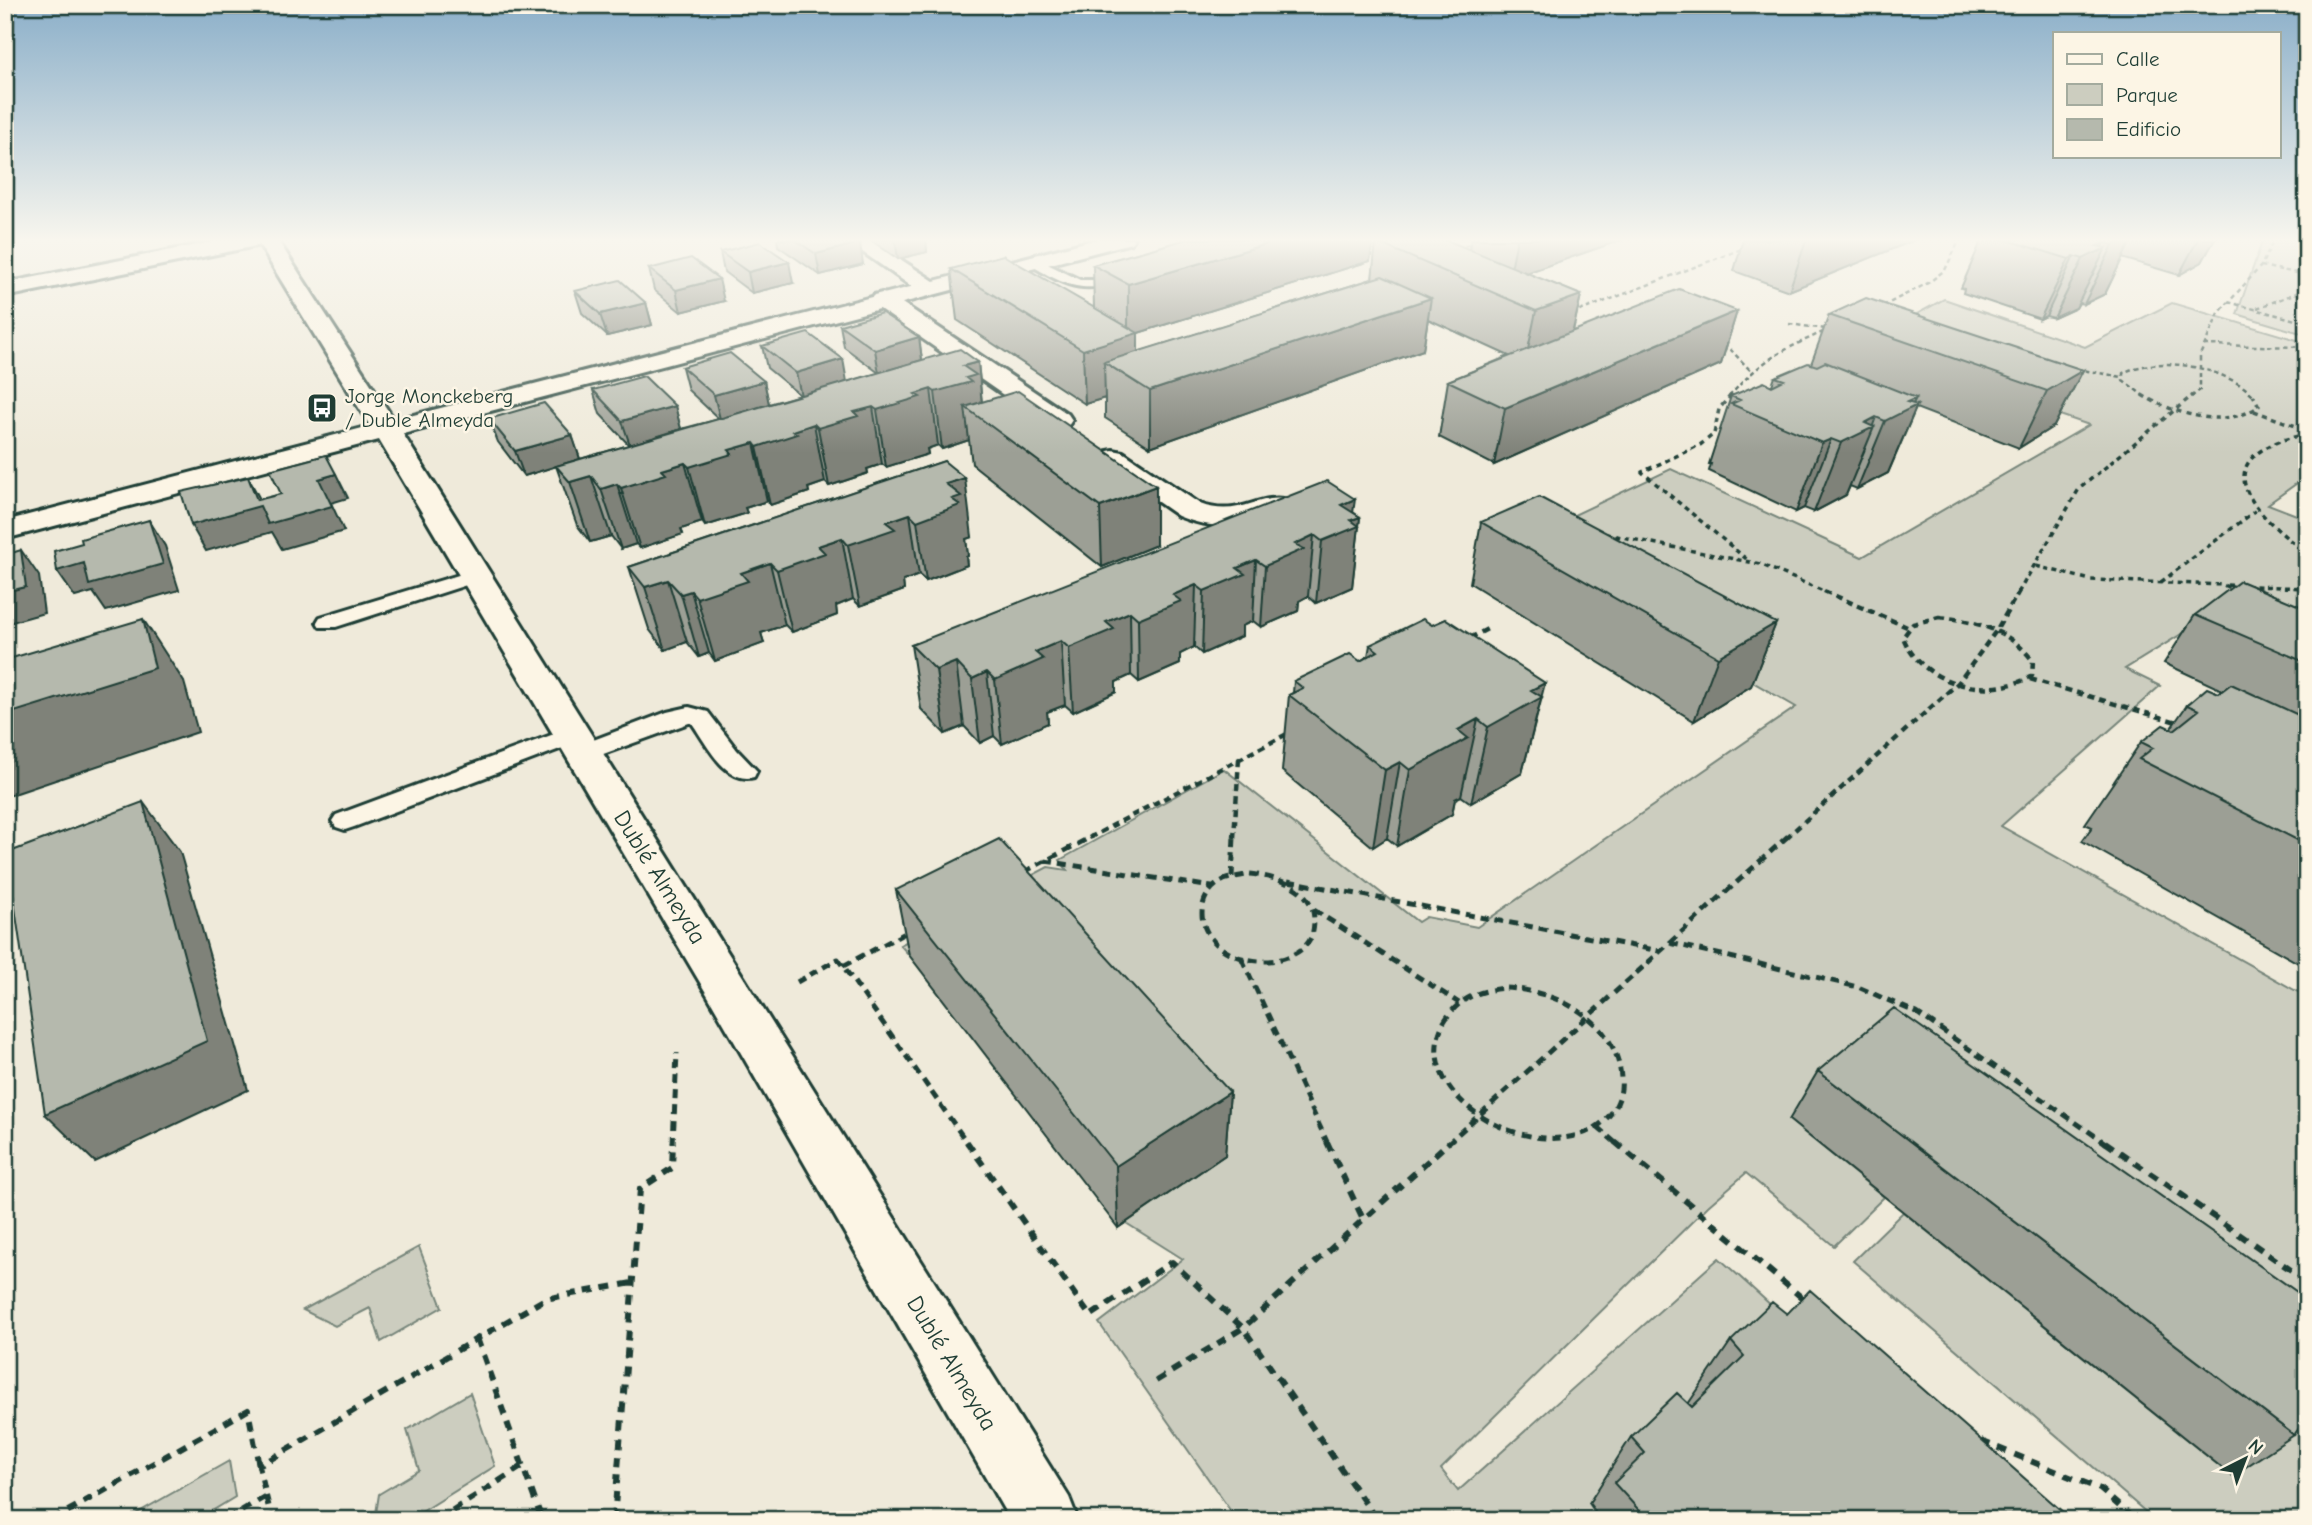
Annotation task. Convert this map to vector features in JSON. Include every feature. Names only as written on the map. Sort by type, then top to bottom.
[{"type":"main road","name":"Dublé Almeyda","points":[[309,310],[386,429],[578,744],[1046,1520]]},
{"type":"main road","points":[[5,530],[843,310]]},
{"type":"main road","points":[[897,310],[1189,510],[1202,516],[1231,520],[1246,518],[1303,496]]},
{"type":"lane","points":[[328,622],[475,576]]},
{"type":"lane","points":[[345,821],[578,744],[689,715],[700,717],[728,755],[745,771]]},
{"type":"path","points":[[1564,316],[1579,310]]},
{"type":"path","points":[[1156,1381],[1243,1328],[1958,683],[1996,631],[2079,489],[2200,390],[2200,355],[2221,310]]},
{"type":"path","points":[[2260,310],[2307,323]]},
{"type":"path","points":[[1750,562],[1642,472],[1700,445],[1714,433],[1720,408],[1751,371],[1773,355],[1828,330],[1789,324]]},
{"type":"path","points":[[2204,345],[2307,347]]},
{"type":"path","points":[[1730,349],[1751,371]]},
{"type":"path","points":[[2122,377],[2130,368],[2151,364],[2202,370],[2233,381],[2248,390],[2259,402],[2254,411]]},
{"type":"path","points":[[2068,367],[2122,377]]},
{"type":"path","points":[[2122,377],[2125,384],[2138,395],[2176,410],[2222,417],[2254,411],[2307,432]]},
{"type":"path","points":[[2307,432],[2267,446],[2248,462],[2243,485],[2255,511],[2307,554]]},
{"type":"path","points":[[2160,582],[2255,511]]},
{"type":"path","points":[[1601,533],[1750,562],[1907,627]]},
{"type":"path","points":[[2036,566],[2091,580],[2307,588]]},
{"type":"path","points":[[2222,585],[2247,595]]},
{"type":"path","points":[[1939,617],[1967,621],[1996,631],[2012,640],[2029,656],[2034,672],[2023,684],[2008,688],[1989,689],[1958,683],[1937,675],[1914,658],[1904,642],[1907,627],[1916,621],[1939,617]]},
{"type":"path","points":[[1465,640],[1489,628]]},
{"type":"path","points":[[2029,678],[2181,723]]},
{"type":"path","points":[[1021,873],[1299,727]]},
{"type":"path","points":[[1232,877],[1239,759]]},
{"type":"path","points":[[1045,861],[1213,887]]},
{"type":"path","points":[[1287,881],[1308,899],[1314,910],[1314,930],[1307,943],[1295,953],[1271,961],[1241,958],[1217,947],[1202,928],[1200,906],[1213,887],[1232,877],[1260,874],[1661,952]]},
{"type":"path","points":[[1314,910],[1459,1003]]},
{"type":"path","points":[[843,966],[914,929]]},
{"type":"path","points":[[1669,943],[1858,987],[1906,1008],[2307,1281]]},
{"type":"path","points":[[1241,958],[1363,1219]]},
{"type":"path","points":[[797,982],[838,959],[1090,1316],[1172,1262],[1243,1328],[1377,1520]]},
{"type":"path","points":[[1506,988],[1535,990],[1563,1000],[1587,1017],[1609,1039],[1619,1063],[1622,1088],[1613,1111],[1597,1127],[1569,1138],[1538,1140],[1507,1132],[1477,1116],[1455,1095],[1441,1070],[1436,1045],[1442,1022],[1459,1003],[1479,992],[1506,988]]},
{"type":"path","points":[[614,1520],[640,1189],[673,1168],[677,1053]]},
{"type":"path","points":[[1597,1127],[1810,1305]]},
{"type":"path","points":[[259,1466],[545,1299],[632,1283]]},
{"type":"path","points":[[477,1338],[542,1520]]},
{"type":"path","points":[[51,1520],[248,1410],[272,1520]]},
{"type":"path","points":[[1978,1440],[2100,1489],[2135,1520]]},
{"type":"path","points":[[437,1520],[523,1466]]},
{"type":"path","points":[[226,1520],[266,1496]]},
{"type":"green space","points":[[1924,310],[1977,310],[2085,347],[2158,310],[2196,310],[2307,343],[2307,476],[2268,504],[2307,519],[2307,668],[2201,622],[2125,669],[2160,686],[2001,826],[2307,997],[2307,1520],[2155,1520],[1853,1261],[1903,1212],[2232,1476],[1793,1123],[1884,1197],[1834,1246],[1746,1173],[1708,1206],[1441,1469],[1458,1491],[1719,1258],[1912,1433],[1589,1503],[1599,1520],[1237,1520],[1099,1323],[1183,1259],[1126,1223],[1225,1155],[1007,905],[909,955],[900,945],[1048,867],[1067,870],[1060,860],[1224,769],[1418,922],[1426,917],[1477,927],[1796,707],[1513,544],[1671,469],[1862,557],[2089,425],[1859,346]]},
{"type":"green space","points":[[2238,310],[2307,310],[2307,335],[2237,314]]},
{"type":"green space","points":[[419,1247],[442,1307],[381,1342],[370,1308],[335,1326],[303,1310]]},
{"type":"green space","points":[[470,1393],[495,1466],[409,1520],[375,1520],[379,1494],[419,1470],[407,1430]]},
{"type":"green space","points":[[229,1461],[235,1497],[197,1520],[125,1520]]},
{"type":"building","points":[[596,310],[616,310],[600,314]]},
{"type":"building","points":[[1018,310],[1098,310],[1138,333],[1083,350]]},
{"type":"building","points":[[1272,310],[1394,310],[1150,391],[1104,362]]},
{"type":"building","points":[[1626,310],[1737,311],[1505,408],[1448,381]]},
{"type":"building","points":[[1840,310],[1903,310],[2083,370],[2047,391],[1829,315]]},
{"type":"building","points":[[882,313],[919,337],[875,350],[840,325]]},
{"type":"building","points":[[808,333],[843,359],[796,373],[762,346]]},
{"type":"building","points":[[960,349],[978,362],[963,366],[976,375],[966,378],[971,382],[935,392],[931,389],[915,394],[920,397],[877,410],[873,407],[854,412],[858,416],[818,428],[814,424],[793,431],[797,434],[757,447],[754,443],[729,450],[732,454],[689,467],[685,463],[662,470],[666,474],[621,488],[617,484],[601,489],[591,476],[570,482],[556,466]]},
{"type":"building","points":[[730,353],[764,381],[714,395],[682,367]]},
{"type":"building","points":[[1825,362],[1916,398],[1907,402],[1917,405],[1885,421],[1876,417],[1865,423],[1874,427],[1841,443],[1831,439],[1822,443],[1731,404],[1740,400],[1731,396],[1764,382],[1772,386],[1784,380],[1775,377],[1808,363],[1817,366]]},
{"type":"building","points":[[644,376],[675,406],[622,421],[593,390]]},
{"type":"building","points":[[1018,391],[1156,486],[1100,507],[965,407]]},
{"type":"building","points":[[544,403],[572,435],[515,451],[489,419]]},
{"type":"building","points":[[326,455],[336,474],[319,479],[332,506],[268,524],[260,506],[191,525],[181,492],[248,477],[257,500],[281,494],[270,470]]},
{"type":"building","points":[[944,461],[965,478],[946,484],[961,496],[952,499],[960,505],[917,521],[910,514],[886,522],[895,529],[848,545],[842,538],[818,546],[825,553],[777,570],[770,563],[741,573],[748,581],[697,598],[691,591],[681,594],[668,580],[645,587],[629,567]]},
{"type":"building","points":[[1327,481],[1355,499],[1341,505],[1360,517],[1351,520],[1359,526],[1322,541],[1314,535],[1295,544],[1304,549],[1265,566],[1256,560],[1237,568],[1245,574],[1204,591],[1196,585],[1173,595],[1181,601],[1138,619],[1130,612],[1106,622],[1114,629],[1069,648],[1061,641],[1035,652],[1043,659],[995,680],[987,672],[972,679],[956,662],[936,670],[911,645]]},
{"type":"building","points":[[1539,497],[1776,623],[1718,657],[1481,522]]},
{"type":"building","points":[[149,520],[163,564],[89,585],[84,563],[57,571],[54,551],[82,543],[81,539]]},
{"type":"building","points":[[21,550],[26,587],[5,592],[5,555]]},
{"type":"building","points":[[2240,581],[2307,609],[2307,663],[2195,615]]},
{"type":"building","points":[[143,619],[155,668],[5,715],[5,660]]},
{"type":"building","points":[[1423,619],[1432,625],[1446,619],[1545,683],[1531,690],[1542,697],[1488,727],[1478,719],[1458,730],[1468,738],[1410,770],[1400,762],[1385,770],[1289,695],[1303,688],[1294,681],[1350,654],[1360,661],[1378,651],[1370,645]]},
{"type":"building","points":[[2231,684],[2307,719],[2307,845],[2139,759],[2153,748],[2141,742],[2163,725],[2174,730],[2199,710],[2187,705],[2207,688],[2219,693]]},
{"type":"building","points":[[143,802],[207,1041],[45,1114],[7,853]]},
{"type":"building","points":[[999,839],[1230,1092],[1116,1166],[896,890]]},
{"type":"building","points":[[1894,1008],[2307,1299],[2307,1417],[2294,1435],[1818,1071]]},
{"type":"building","points":[[1810,1290],[2072,1520],[1648,1520],[1614,1483],[1645,1453],[1631,1437],[1677,1393],[1692,1407],[1744,1356],[1731,1341],[1772,1302],[1787,1314]]},
{"type":"place","name":"Jorge Monckeberg / Duble Almeyda","points":[[322,408]]}]
